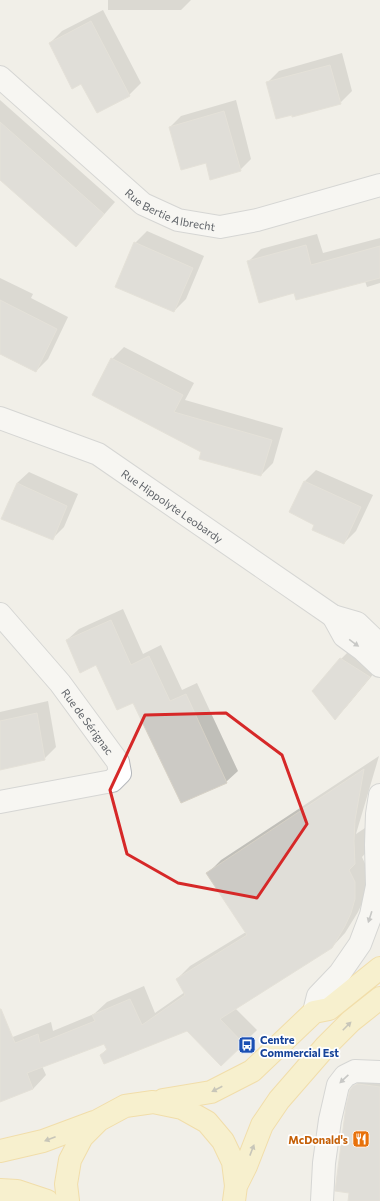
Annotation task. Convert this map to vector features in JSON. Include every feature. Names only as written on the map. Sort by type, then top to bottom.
[{"type":"main road","points":[[0,1151],[43,1141],[99,1120],[125,1106],[211,1092],[252,1071],[314,1012],[329,1009],[380,968]]},
{"type":"main road","points":[[236,1195],[262,1125],[279,1100],[341,1031],[380,998]]},
{"type":"main road","points":[[154,1102],[182,1108],[207,1122],[223,1141],[233,1162],[236,1195]]},
{"type":"main road","points":[[68,1201],[66,1184],[70,1160],[82,1137],[99,1120]]},
{"type":"main road","points":[[0,1190],[16,1191],[47,1201]]},
{"type":"street","name":"Rue Bertie Albrecht","points":[[0,77],[143,204],[178,220],[220,227],[227,226],[257,220],[380,185]]},
{"type":"street","name":"Rue Hippolyte Leobardy","points":[[0,418],[98,454],[334,616],[357,623],[380,645]]},
{"type":"street","name":"Rue de Sérignac","points":[[0,614],[64,690],[118,762],[120,772],[112,780],[0,802]]},
{"type":"street","name":"Rue Hippolyte Leobardy","points":[[334,616],[344,636],[363,650],[380,666]]},
{"type":"street","points":[[314,1012],[318,996],[340,973],[360,944],[371,916],[377,886],[376,844],[377,814],[380,795]]},
{"type":"street","points":[[322,1201],[324,1163],[330,1120],[338,1085],[345,1076],[355,1071],[380,1072]]},
{"type":"highlighted area","points":[[226,713],[282,755],[307,824],[257,898],[178,883],[127,854],[110,790],[145,715]]},
{"type":"building","points":[[91,21],[130,96],[97,113],[81,84],[72,89],[49,43]]},
{"type":"building","points":[[330,65],[341,104],[292,117],[292,115],[276,119],[266,82]]},
{"type":"building","points":[[224,111],[241,171],[210,180],[206,163],[181,170],[169,127]]},
{"type":"building","points":[[0,122],[104,214],[76,247],[0,180]]},
{"type":"building","points":[[134,242],[193,268],[174,312],[115,287]]},
{"type":"building","points":[[306,245],[311,265],[380,246],[380,278],[296,300],[294,293],[259,303],[247,261]]},
{"type":"building","points":[[0,300],[57,329],[36,372],[0,354]]},
{"type":"building","points":[[111,358],[183,395],[174,412],[272,440],[261,476],[199,459],[201,452],[92,395]]},
{"type":"building","points":[[304,481],[361,507],[344,544],[312,530],[314,525],[289,512]]},
{"type":"building","points":[[17,483],[67,506],[53,540],[1,519]]},
{"type":"building","points":[[111,620],[131,665],[149,656],[170,701],[186,694],[227,783],[181,803],[133,703],[117,710],[96,665],[80,673],[66,640]]},
{"type":"building","points":[[340,658],[370,677],[335,720],[312,691]]},
{"type":"building","points":[[37,713],[45,760],[0,770],[0,721]]},
{"type":"building","points":[[364,769],[355,820],[355,864],[349,870],[355,882],[355,899],[345,926],[332,948],[220,1019],[244,1044],[221,1066],[187,1031],[104,1064],[100,1055],[107,1050],[104,1044],[27,1073],[33,1089],[0,1102],[0,1009],[15,1043],[38,1034],[40,1043],[95,1021],[92,1015],[130,999],[142,1025],[185,995],[176,979],[247,935],[206,873]]},
{"type":"building","name":"McDonald's","points":[[358,1084],[380,1087],[380,1201],[348,1201],[349,1193],[335,1191],[346,1106],[350,1090],[353,1086]]},
{"type":"place","name":"Centre Commercial Est","points":[[247,1045]]},
{"type":"place","name":"McDonald's","points":[[361,1139]]}]
